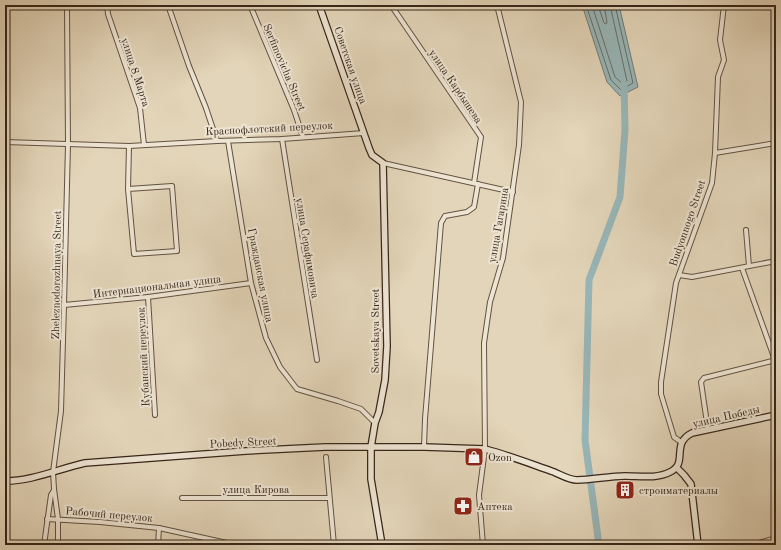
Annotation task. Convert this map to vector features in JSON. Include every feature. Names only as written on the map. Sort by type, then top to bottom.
[{"type":"street","name":"Zheleznodorozhnaya Street","points":[[58,545],[58,519],[53,472],[61,411],[68,145],[67,5]]},
{"type":"street","name":"улица 8 Марта","points":[[107,5],[108,14],[140,108],[144,145]]},
{"type":"street","points":[[168,5],[217,141]]},
{"type":"street","name":"Serfimovicha Street","points":[[250,5],[294,110],[303,137]]},
{"type":"street","name":"Советская улица","points":[[318,5],[364,132]]},
{"type":"street","name":"улица Карбышева","points":[[391,5],[481,137],[474,207],[467,212],[445,216],[441,223],[424,447]]},
{"type":"street","name":"улица Гагарина","points":[[483,545],[479,495],[484,449],[484,343],[490,302],[503,258],[520,145],[521,102],[497,5]]},
{"type":"street","name":"Budyonnogo Street","points":[[681,442],[674,437],[661,394],[660,382],[676,283],[712,183],[715,153],[718,77],[724,60],[720,40],[724,5]]},
{"type":"street","name":"Краснофлотский переулок","points":[[5,142],[129,146],[282,139],[364,132]]},
{"type":"street","points":[[364,132],[372,155],[383,163],[513,192]]},
{"type":"street","name":"улица Серафимовича","points":[[282,139],[317,360]]},
{"type":"street","name":"Гражданская улица","points":[[228,141],[251,283],[266,338],[280,367],[297,389],[361,409],[375,423]]},
{"type":"street","points":[[715,153],[776,143]]},
{"type":"street","points":[[128,189],[172,186],[177,251],[134,254],[128,189],[129,146]]},
{"type":"street","name":"Sovetskaya Street","points":[[382,545],[371,479],[371,447],[385,380],[387,346],[383,163]]},
{"type":"street","points":[[746,230],[749,266]]},
{"type":"street","points":[[679,275],[692,277],[776,261]]},
{"type":"street","points":[[708,430],[701,382],[704,378],[775,360],[742,268]]},
{"type":"street","name":"Интернациональная улица","points":[[64,305],[148,297],[251,283]]},
{"type":"street","name":"Кубанский переулок","points":[[148,297],[155,415]]},
{"type":"street","name":"улица Победы","points":[[681,442],[692,433],[776,415]]},
{"type":"street","points":[[484,449],[502,453],[576,480],[611,476],[648,476],[666,474],[677,468],[681,442]]},
{"type":"street","name":"Pobedy Street","points":[[5,481],[16,481],[79,464],[246,451],[371,447],[484,449]]},
{"type":"street","points":[[326,457],[334,545]]},
{"type":"street","points":[[677,468],[691,484],[698,545]]},
{"type":"street","points":[[44,545],[51,495],[54,489]]},
{"type":"street","name":"улица Кирова","points":[[182,498],[329,498]]},
{"type":"street","name":"Рабочий переулок","points":[[47,519],[159,528],[236,545]]},
{"type":"street","name":"Рабочий переулок","points":[[158,545],[159,528]]},
{"type":"street","points":[[752,545],[776,538]]},
{"type":"water","points":[[582,5],[619,5],[638,87],[620,96],[607,82]]},
{"type":"waterway","points":[[599,545],[585,440],[589,280],[620,197],[625,130],[624,84]]},
{"type":"place","name":"Ozon","points":[[474,457]]},
{"type":"place","name":"строиматериалы","points":[[625,490]]},
{"type":"place","name":"Аптека","points":[[463,506]]}]
